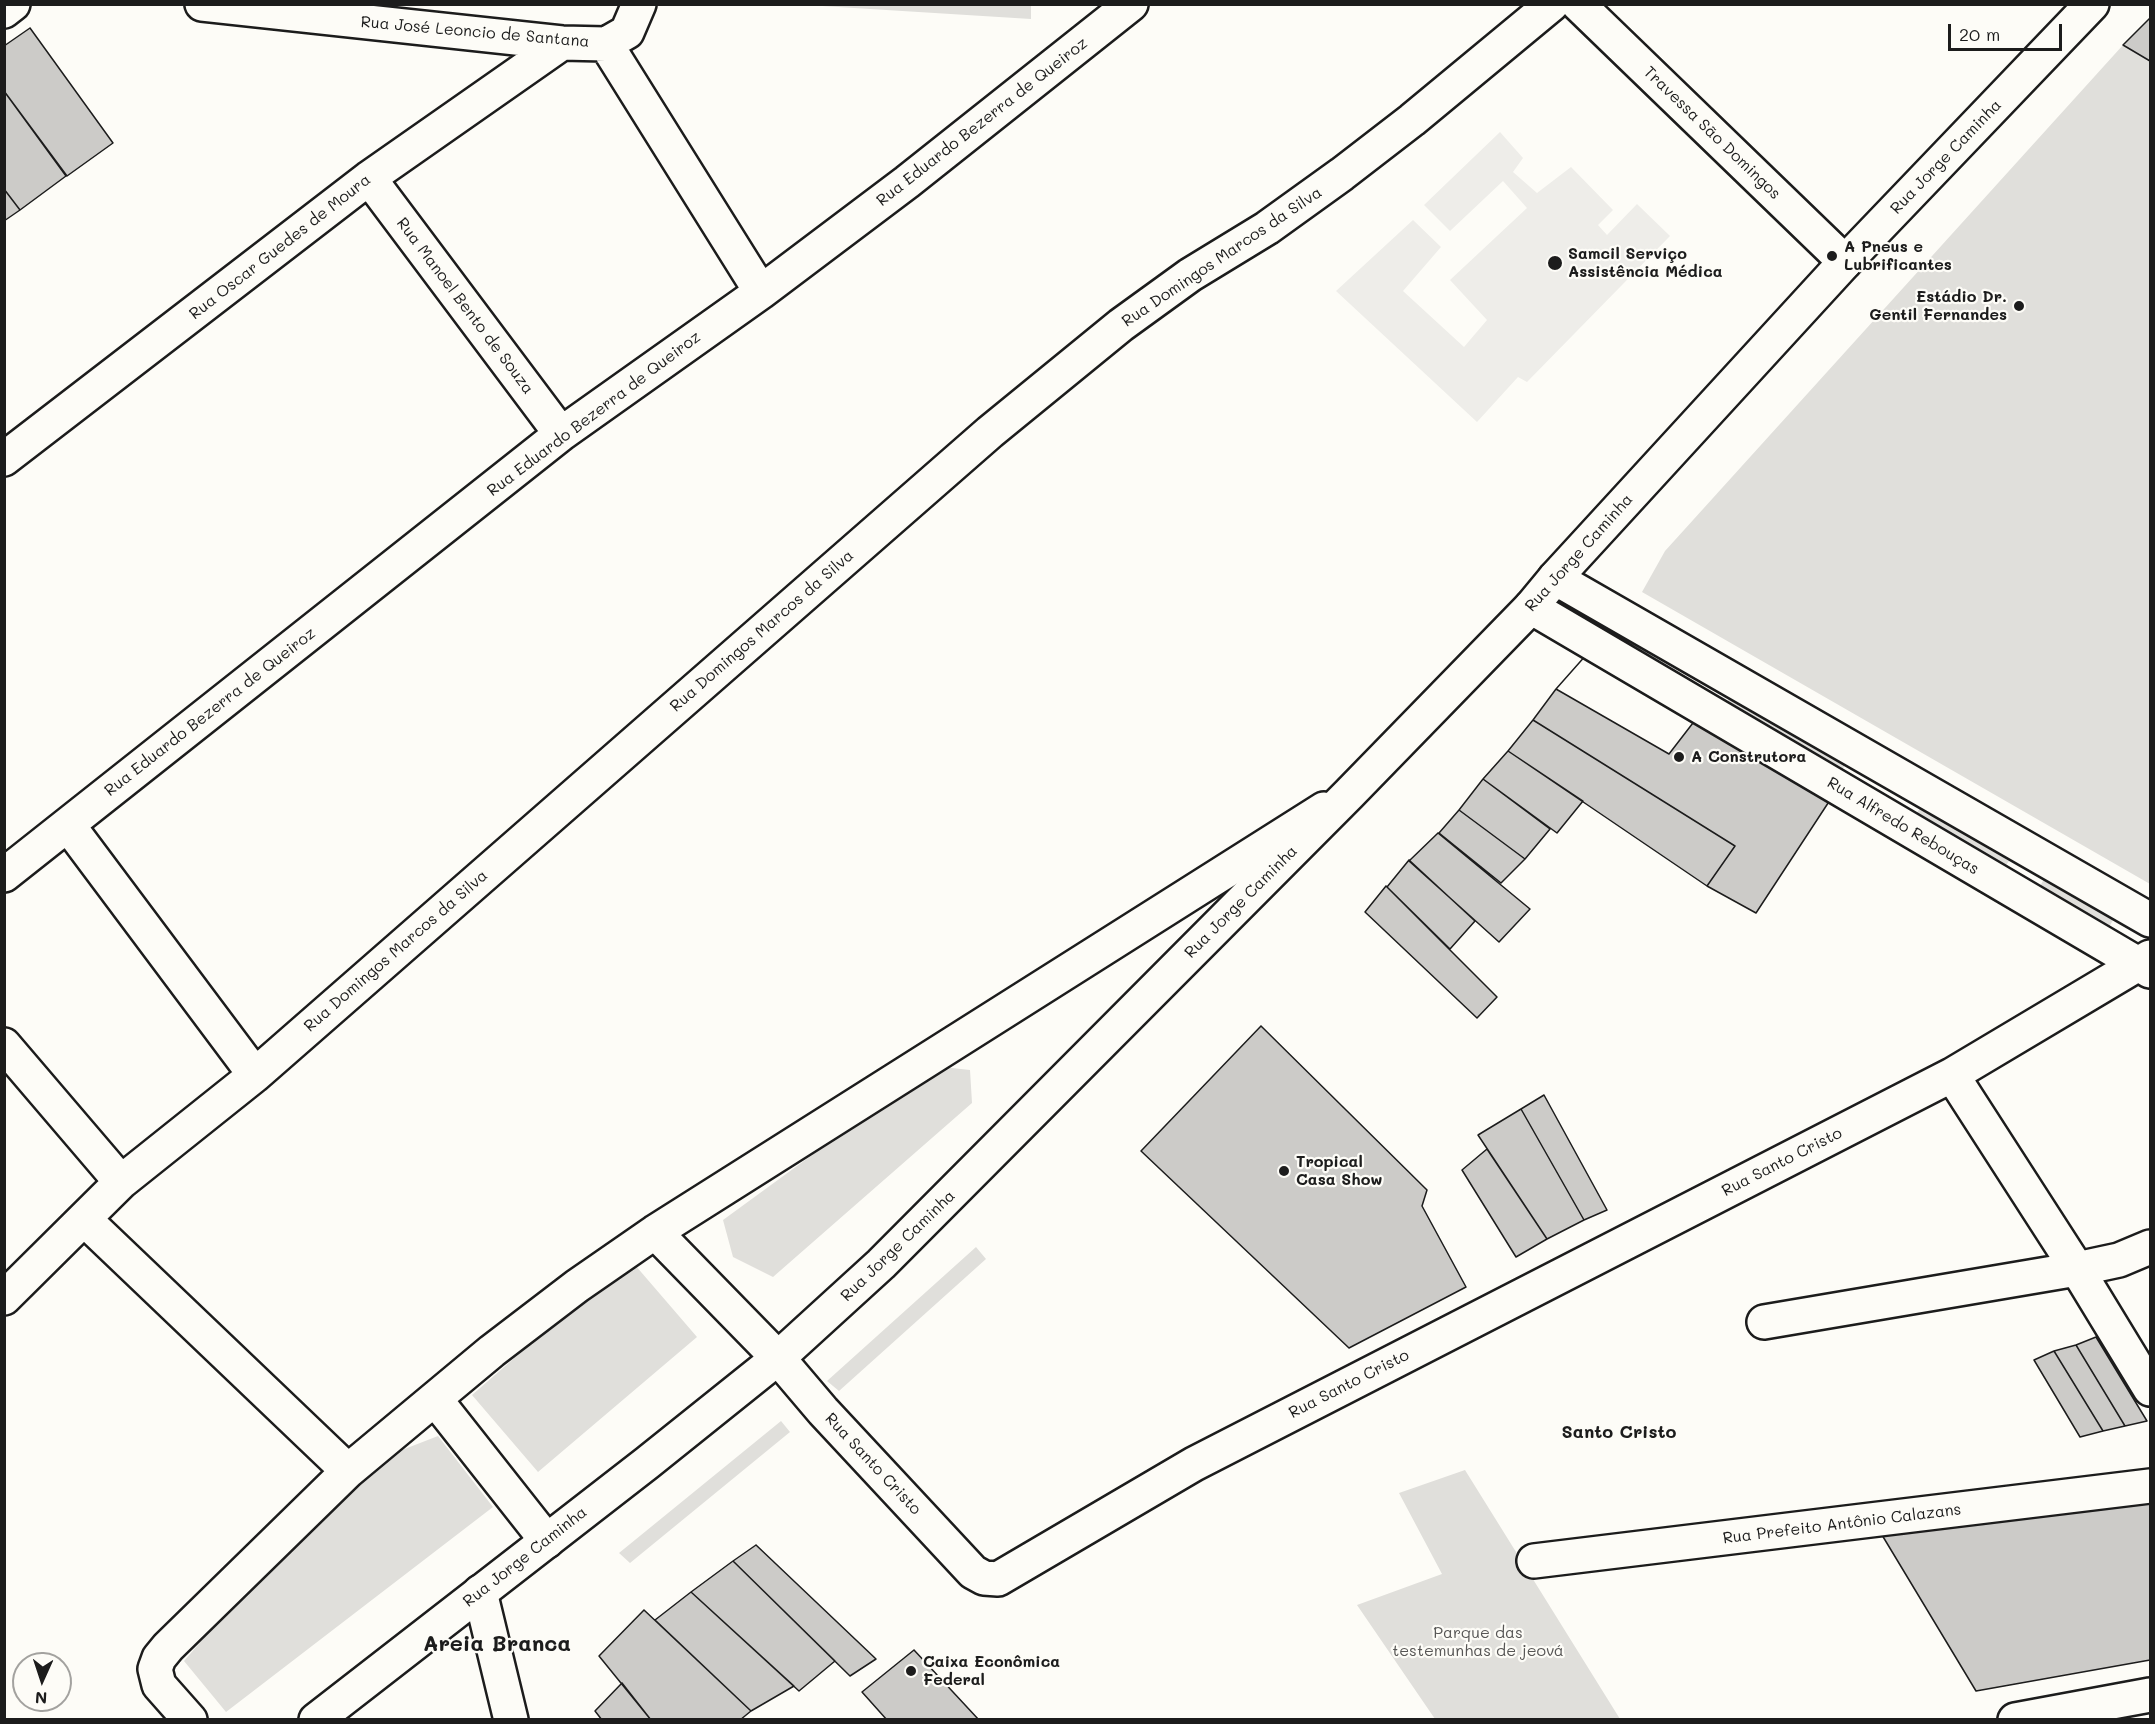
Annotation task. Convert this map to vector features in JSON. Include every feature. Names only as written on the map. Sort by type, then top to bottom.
[{"type":"street","points":[[4,11],[13,4]]},
{"type":"street","name":"Rua José Leoncio de Santana","points":[[202,4],[562,43],[606,44]]},
{"type":"street","points":[[639,4],[627,32],[606,44],[761,292]]},
{"type":"street","name":"Rua Eduardo Bezerra de Queiroz","points":[[4,875],[561,434],[761,292],[907,182],[1131,4]]},
{"type":"street","name":"Rua Domingos Marcos da Silva","points":[[4,1298],[121,1182],[255,1075],[990,432],[1121,325],[1190,275],[1266,228],[1342,174],[1412,120],[1552,4]]},
{"type":"street","name":"Travessa São Domingos","points":[[1578,4],[1845,262]]},
{"type":"street","name":"Rua Jorge Caminha","points":[[316,1719],[778,1358],[935,1211],[1531,607],[1845,262],[2092,4]]},
{"type":"street","name":"Rua Oscar Guedes de Moura","points":[[4,459],[369,178],[562,43]]},
{"type":"street","name":"Rua Manoel Bento de Souza","points":[[369,178],[561,434]]},
{"type":"street","points":[[1555,578],[2151,920]]},
{"type":"street","name":"Rua Alfredo Rebouças","points":[[1531,607],[2146,964]]},
{"type":"street","points":[[185,1718],[159,1685],[155,1676],[154,1669],[168,1647],[348,1471],[492,1351],[567,1293],[655,1232],[1348,794]]},
{"type":"street","points":[[68,825],[255,1075]]},
{"type":"street","name":"Rua Santo Cristo","points":[[655,1232],[778,1358],[823,1411],[973,1572],[984,1578],[998,1579],[1194,1464],[1952,1075],[2146,964]]},
{"type":"street","points":[[4,1045],[121,1182]]},
{"type":"street","points":[[1952,1075],[2151,1389]]},
{"type":"street","points":[[84,1220],[348,1471]]},
{"type":"street","points":[[1764,1322],[2077,1269],[2119,1260],[2151,1247]]},
{"type":"street","points":[[435,1399],[546,1540]]},
{"type":"street","name":"Rua Prefeito Antônio Calazans","points":[[1534,1561],[2151,1486]]},
{"type":"street","points":[[480,1592],[511,1719]]},
{"type":"street","points":[[2015,1719],[2050,1717],[2151,1695]]},
{"type":"shaded area","name":"Samcil Serviço Assistência Médica","points":[[1500,132],[1523,158],[1513,172],[1537,193],[1571,167],[1613,210],[1598,225],[1607,235],[1637,204],[1670,236],[1527,382],[1518,377],[1477,422],[1336,291],[1413,220],[1441,247],[1403,291],[1464,347],[1487,320],[1450,280],[1527,208],[1503,181],[1450,231],[1424,205]]},
{"type":"green space","points":[[806,5],[1031,5],[1031,19]]},
{"type":"green space","name":"Estádio Dr. Gentil Fernandes","points":[[2123,45],[2150,61],[2150,884],[1642,592],[1665,551]]},
{"type":"green space","points":[[1730,696],[1846,763],[1840,774],[1725,706]]},
{"type":"green space","points":[[1920,808],[2009,861],[2004,868],[1916,814]]},
{"type":"green space","points":[[2044,879],[2113,920],[2108,929],[2039,888]]},
{"type":"green space","points":[[934,1066],[970,1070],[972,1103],[773,1277],[733,1257],[723,1220]]},
{"type":"green space","points":[[976,1247],[986,1259],[839,1391],[827,1381]]},
{"type":"green space","points":[[629,1258],[697,1337],[538,1472],[472,1395]]},
{"type":"green space","points":[[781,1421],[790,1432],[630,1563],[619,1553]]},
{"type":"green space","points":[[438,1436],[493,1507],[226,1712],[184,1661],[348,1471]]},
{"type":"green space","name":"Parque das testemunhas de jeová","points":[[1465,1470],[1620,1719],[1435,1719],[1357,1605],[1442,1574],[1399,1493]]},
{"type":"building","points":[[2150,18],[2150,61],[2123,45]]},
{"type":"building","points":[[30,28],[113,143],[67,176],[4,91],[4,46]]},
{"type":"building","points":[[4,91],[66,176],[20,210],[4,189]]},
{"type":"building","points":[[4,189],[20,210],[4,221]]},
{"type":"building","name":"A Construtora","points":[[1587,654],[1834,794],[1756,913],[1707,886],[1735,846],[1533,720],[1556,689]]},
{"type":"building","name":"A Construtora","points":[[1587,654],[1696,719],[1669,754],[1556,689]]},
{"type":"building","points":[[1533,720],[1735,846],[1707,886],[1508,751]]},
{"type":"building","points":[[1508,751],[1583,801],[1557,833],[1483,779]]},
{"type":"building","points":[[1483,779],[1550,829],[1525,859],[1459,810]]},
{"type":"building","points":[[1459,810],[1525,859],[1501,883],[1439,833]]},
{"type":"building","points":[[1438,833],[1530,909],[1499,942],[1409,861]]},
{"type":"building","points":[[1409,860],[1475,921],[1450,949],[1387,887]]},
{"type":"building","points":[[1386,886],[1497,997],[1477,1018],[1365,912]]},
{"type":"building","name":"Tropical Casa Show","points":[[1261,1026],[1427,1190],[1422,1206],[1466,1287],[1349,1348],[1141,1151]]},
{"type":"building","points":[[1544,1095],[1607,1210],[1584,1220],[1521,1109]]},
{"type":"building","points":[[1521,1109],[1584,1220],[1547,1239],[1478,1135]]},
{"type":"building","points":[[1487,1149],[1547,1239],[1516,1257],[1462,1170]]},
{"type":"building","points":[[2096,1337],[2147,1421],[2125,1426],[2076,1345]]},
{"type":"building","points":[[2076,1345],[2125,1426],[2103,1431],[2054,1351]]},
{"type":"building","points":[[2054,1351],[2103,1431],[2080,1437],[2034,1360]]},
{"type":"building","points":[[2150,1496],[2150,1660],[1976,1691],[1882,1535]]},
{"type":"building","points":[[756,1545],[876,1659],[850,1676],[733,1561]]},
{"type":"building","points":[[733,1561],[835,1661],[799,1691],[691,1592]]},
{"type":"building","points":[[691,1592],[794,1686],[751,1711],[655,1620]]},
{"type":"building","points":[[644,1610],[751,1711],[740,1720],[651,1720],[599,1656]]},
{"type":"building","name":"Caixa Econômica Federal","points":[[914,1650],[979,1720],[887,1720],[862,1692]]},
{"type":"building","points":[[622,1683],[651,1720],[602,1720],[595,1711]]},
{"type":"place","name":"A Pneus e Lubrificantes","points":[[1832,256]]},
{"type":"place","name":"Samcil Serviço Assistência Médica","points":[[1555,263]]},
{"type":"place","name":"Estádio Dr. Gentil Fernandes","points":[[2019,306]]},
{"type":"place","name":"A Construtora","points":[[1679,757]]},
{"type":"place","name":"Tropical Casa Show","points":[[1284,1171]]},
{"type":"place","name":"Caixa Econômica Federal","points":[[911,1671]]},
{"type":"district","name":"Santo Cristo","points":[[1619,1432]]},
{"type":"district","name":"Areia Branca","points":[[497,1644]]}]
